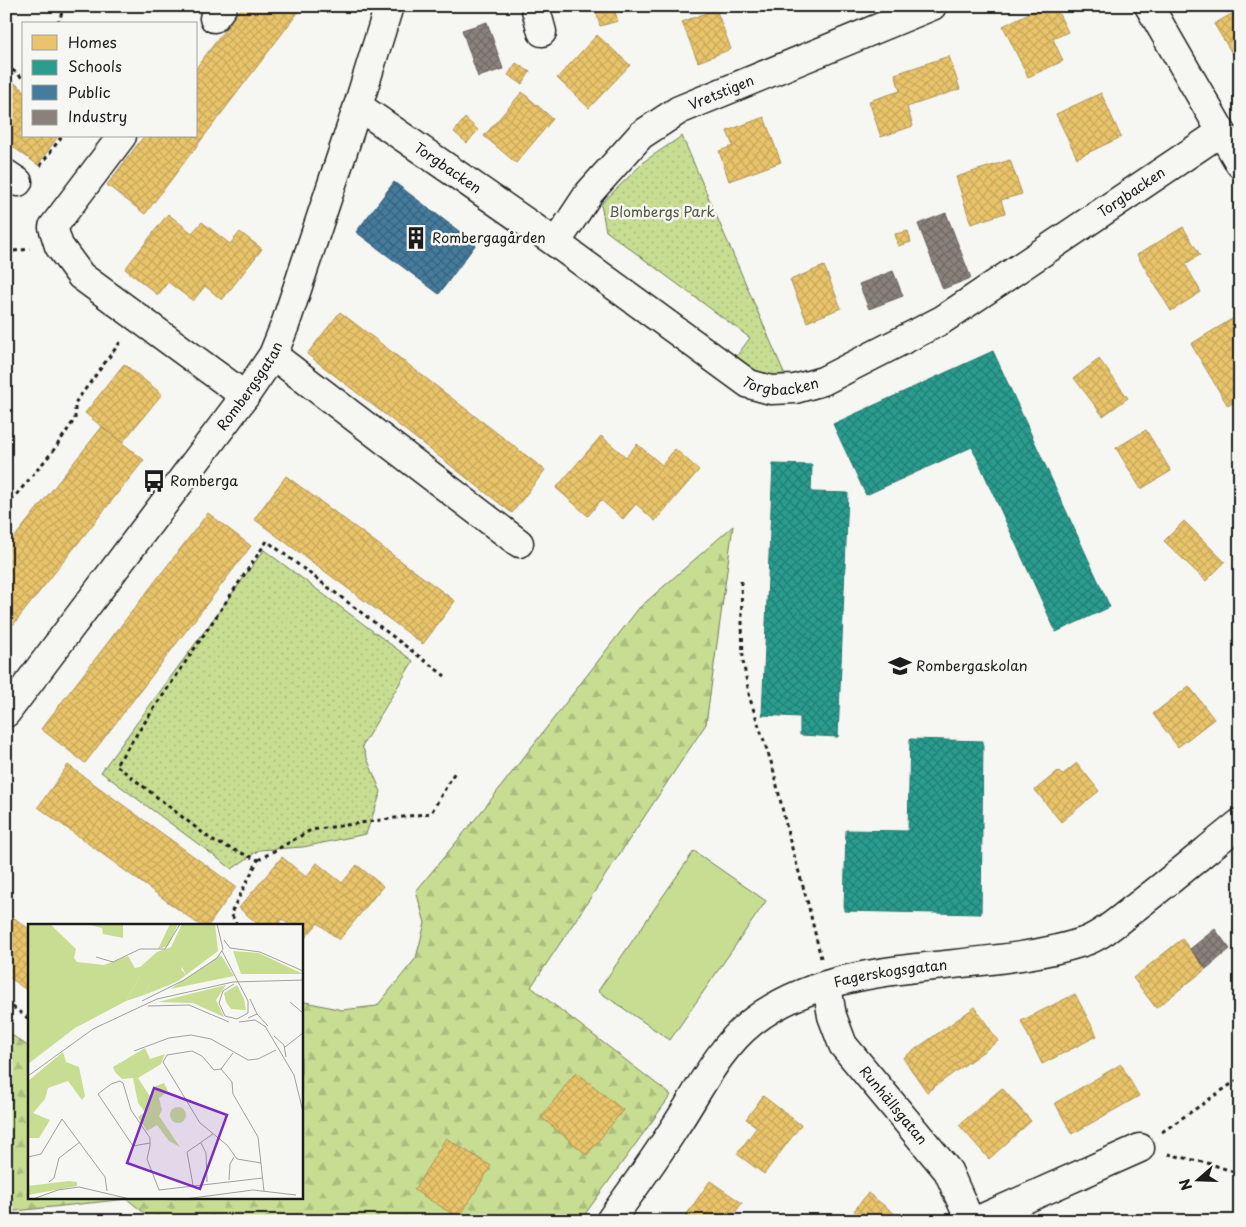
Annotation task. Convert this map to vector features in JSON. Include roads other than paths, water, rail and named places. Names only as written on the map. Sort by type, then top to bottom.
[{"type":"street","name":"Rombergsgatan","points":[[6,713],[245,396],[273,355],[285,325],[358,106],[389,6]]},
{"type":"street","points":[[534,6],[542,32]]},
{"type":"street","name":"Vretstigen","points":[[556,243],[589,193],[641,136],[679,110],[932,6]]},
{"type":"street","points":[[1149,6],[1240,164]]},
{"type":"street","name":"Torgbacken","points":[[358,106],[556,243],[749,384],[771,390],[795,389],[823,382],[942,320],[1221,132]]},
{"type":"street","points":[[120,138],[53,227],[59,246],[81,276],[245,396]]},
{"type":"street","points":[[273,355],[519,543]]},
{"type":"street","name":"Fagerskogsgatan","points":[[610,1221],[674,1129],[729,1043],[752,1022],[784,1001],[827,986],[874,973],[1010,959],[1085,942],[1155,893],[1240,823]]},
{"type":"street","name":"Runhällsgatan","points":[[827,986],[832,1016],[844,1045],[948,1171],[970,1221]]},
{"type":"street","points":[[976,1221],[1140,1148]]},
{"type":"place","name":"Rombergagården","points":[[416,238]]},
{"type":"place","name":"Romberga","points":[[154,481]]},
{"type":"place","name":"Rombergaskolan","points":[[900,666]]},
{"type":"park label","name":"Blombergs Park","points":[[662,212]]}]
